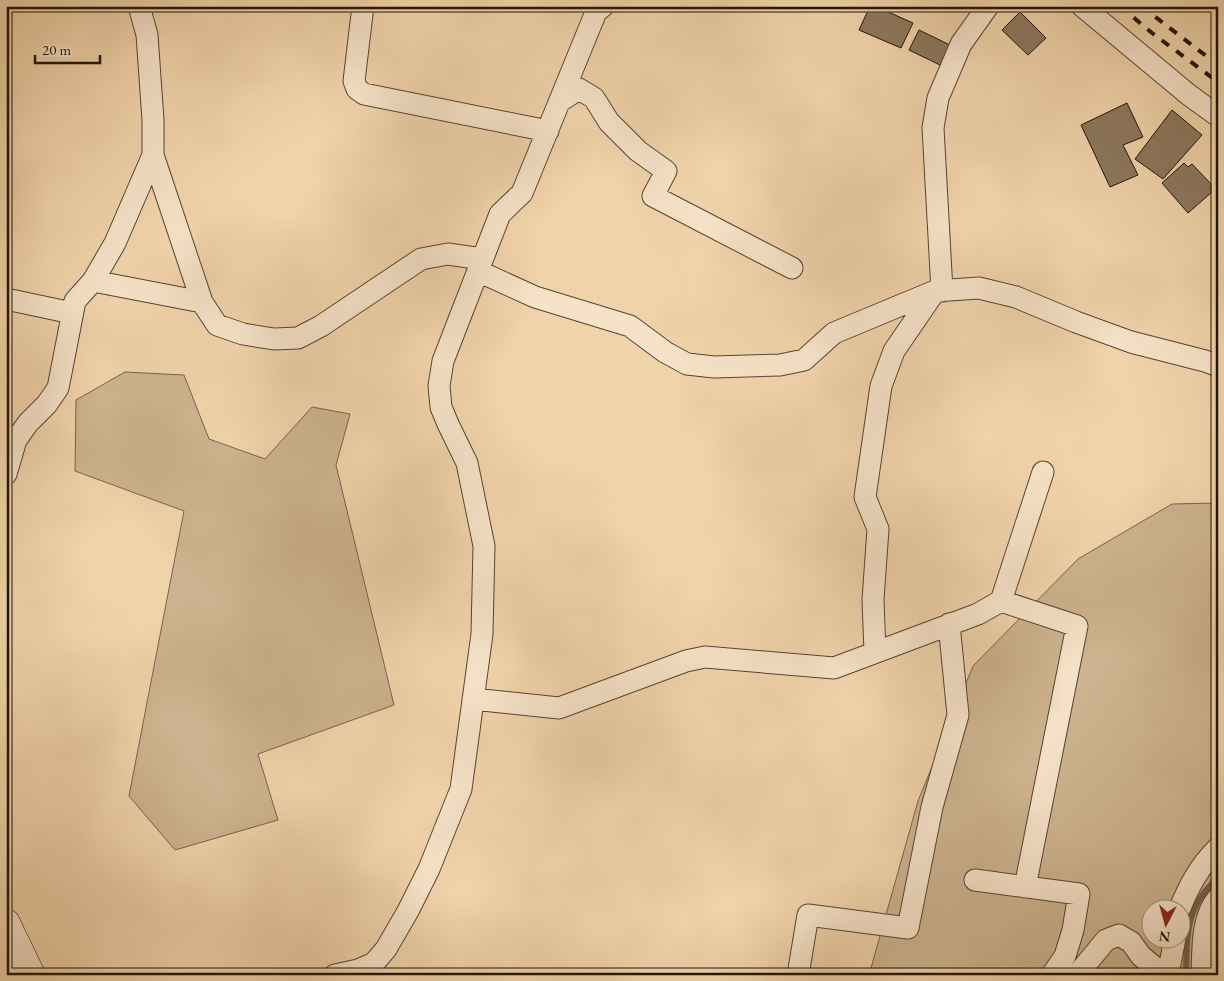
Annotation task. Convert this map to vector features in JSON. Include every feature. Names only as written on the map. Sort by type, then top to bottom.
[{"type":"street","points":[[139,6],[147,35],[153,120],[153,155],[202,302],[217,325],[243,334],[274,340],[298,338],[321,326],[421,259],[448,254],[480,265],[535,297],[630,326],[665,352],[687,364],[714,367],[780,365],[804,360],[834,333],[939,291],[979,288],[1016,296],[1076,322],[1132,342],[1218,366]]},
{"type":"street","points":[[363,6],[354,81],[357,89],[364,94],[548,131]]},
{"type":"street","points":[[335,975],[358,970],[374,963],[386,949],[429,869],[460,789],[482,634],[484,546],[467,463],[441,407],[439,386],[443,360],[500,214],[522,193],[596,12],[603,6]]},
{"type":"street","points":[[876,652],[873,600],[878,529],[865,497],[881,386],[894,351],[939,291],[933,128],[938,98],[961,44],[988,6]]},
{"type":"street","points":[[1082,6],[1189,95],[1218,116]]},
{"type":"street","points":[[560,101],[579,89],[594,98],[609,122],[638,152],[666,171],[653,196],[792,268]]},
{"type":"street","points":[[6,474],[16,440],[58,388],[75,302],[93,281],[115,242],[153,155]]},
{"type":"street","points":[[93,281],[202,302]]},
{"type":"street","points":[[6,299],[72,313]]},
{"type":"street","points":[[473,699],[559,708],[686,661],[706,657],[834,668],[978,614],[1000,601],[1042,472]]},
{"type":"street","points":[[1000,601],[1077,626],[1025,887]]},
{"type":"street","points":[[798,975],[808,915],[908,928],[932,807],[958,715],[950,624]]},
{"type":"street","points":[[1184,898],[1203,863],[1218,848]]},
{"type":"street","points":[[975,880],[1079,894],[1074,930],[1066,956],[1052,975]]},
{"type":"street","points":[[1202,975],[1205,928],[1212,904],[1218,898]]},
{"type":"street","points":[[6,923],[31,975]]},
{"type":"street","points":[[1077,975],[1106,940],[1120,935],[1131,942],[1141,956],[1158,970],[1169,969],[1173,948]]},
{"type":"shaded area","points":[[125,372],[184,375],[209,439],[265,459],[312,407],[350,414],[336,465],[394,705],[258,754],[278,820],[175,850],[129,796],[184,511],[75,471],[76,400]]},
{"type":"shaded area","points":[[1218,503],[1218,929],[1190,975],[869,975],[918,801],[973,666],[1078,559],[1172,504]]},
{"type":"building","points":[[870,6],[875,6],[913,23],[901,48],[859,30]]},
{"type":"building","points":[[1020,12],[1046,38],[1028,55],[1002,30]]},
{"type":"building","points":[[919,30],[950,45],[940,65],[909,50]]},
{"type":"building","points":[[1127,103],[1143,137],[1123,145],[1138,175],[1110,187],[1081,125]]},
{"type":"building","points":[[1172,110],[1202,135],[1163,179],[1135,159]]},
{"type":"building","points":[[1184,163],[1188,167],[1192,164],[1213,186],[1210,188],[1212,192],[1188,213],[1162,183]]},
{"type":"waterway","points":[[1186,975],[1190,922],[1199,900],[1218,878]]},
{"type":"railway","points":[[1120,6],[1152,33],[1218,82]]},
{"type":"railway","points":[[1141,6],[1218,65]]}]
